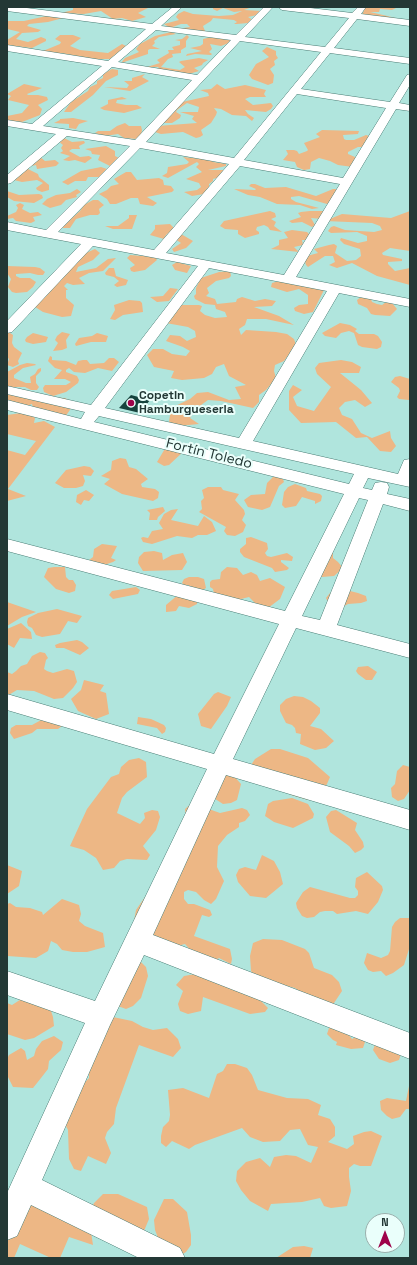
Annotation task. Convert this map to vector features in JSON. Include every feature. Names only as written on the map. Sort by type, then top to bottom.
[{"type":"street","points":[[35,127],[178,7]]},
{"type":"street","points":[[49,234],[138,144],[199,78],[269,7]]},
{"type":"street","points":[[282,7],[410,23]]},
{"type":"street","points":[[156,255],[237,162],[362,7]]},
{"type":"street","points":[[7,8],[410,61]]},
{"type":"street","points":[[7,48],[199,78]]},
{"type":"street","points":[[288,279],[410,77]]},
{"type":"street","points":[[294,91],[410,108]]},
{"type":"street","points":[[7,123],[138,144],[347,182]]},
{"type":"street","points":[[7,181],[65,132]]},
{"type":"street","points":[[7,226],[410,302]]},
{"type":"street","points":[[7,329],[90,242]]},
{"type":"street","points":[[84,423],[206,264]]},
{"type":"street","points":[[243,444],[335,288]]},
{"type":"street","name":"Fortín Toledo","points":[[7,390],[243,444],[358,481],[377,497],[410,505]]},
{"type":"street","name":"Fortín Toledo","points":[[7,405],[84,423],[358,481],[385,477],[407,481]]},
{"type":"street","points":[[407,481],[410,464]]},
{"type":"street","points":[[326,629],[385,477]]},
{"type":"street","points":[[7,1226],[26,1187],[101,1016],[138,941],[220,764],[358,481]]},
{"type":"street","points":[[7,545],[410,651]]},
{"type":"street","points":[[7,702],[410,820]]},
{"type":"street","points":[[138,941],[410,1046]]},
{"type":"street","points":[[7,983],[101,1016]]},
{"type":"street","points":[[26,1187],[170,1258]]},
{"type":"shaded area","points":[[73,7],[148,8],[138,13],[146,17],[132,21],[122,18],[113,19],[101,11],[84,14],[61,13],[73,10]]},
{"type":"shaded area","points":[[213,7],[252,7],[244,10],[262,11],[257,15],[248,17],[253,20],[248,23],[234,24],[237,22],[234,20],[213,18],[203,26],[205,31],[203,32],[177,29],[190,27],[187,24],[181,24],[170,28],[164,24],[179,20],[176,17],[184,11],[193,14],[219,16],[233,15],[242,11],[234,12],[223,8],[217,11],[213,9]]},
{"type":"shaded area","points":[[365,8],[396,8],[392,10],[380,9],[379,12],[370,12],[396,18],[362,15]]},
{"type":"shaded area","points":[[51,15],[63,18],[48,22],[29,24],[27,26],[41,30],[38,32],[22,33],[16,39],[28,42],[41,37],[46,39],[46,41],[32,48],[7,45],[7,40],[20,32],[7,29],[7,21],[24,21]]},
{"type":"shaded area","points":[[171,32],[176,34],[159,37],[154,41],[155,43],[152,46],[160,49],[150,49],[148,50],[148,54],[121,63],[125,58],[139,52],[136,49],[140,44],[155,36]]},
{"type":"shaded area","points":[[60,35],[73,35],[81,38],[70,46],[80,50],[108,53],[122,44],[126,46],[110,59],[93,59],[43,51],[60,44],[61,42],[55,39]]},
{"type":"shaded area","points":[[187,35],[189,37],[186,41],[186,47],[181,50],[181,53],[172,54],[173,57],[168,59],[161,67],[180,70],[185,67],[179,62],[181,61],[199,58],[208,60],[202,65],[194,68],[199,71],[189,74],[157,69],[159,67],[147,67],[160,63],[157,60],[169,53],[168,50],[174,50],[172,47],[180,45],[180,41],[175,40],[182,39]]},
{"type":"shaded area","points":[[211,37],[234,41],[221,46],[210,44],[212,49],[209,52],[212,54],[211,55],[195,54],[186,56],[187,54],[202,51],[190,48],[200,46],[203,44],[203,39]]},
{"type":"shaded area","points":[[267,47],[276,51],[278,58],[274,61],[275,65],[270,69],[274,75],[273,83],[268,85],[252,79],[249,75],[256,64],[269,57],[262,51]]},
{"type":"shaded area","points":[[112,69],[118,70],[118,75],[106,81],[93,95],[71,112],[64,112],[71,102],[88,91],[90,87],[97,84],[97,81],[103,78],[103,74]]},
{"type":"shaded area","points":[[145,74],[142,77],[149,81],[130,91],[104,87],[127,88],[129,85],[124,81],[132,81],[132,78]]},
{"type":"shaded area","points":[[24,84],[42,88],[27,94],[28,95],[47,97],[48,100],[38,105],[42,109],[40,115],[22,122],[7,121],[7,116],[22,113],[29,105],[8,100],[11,96],[7,94]]},
{"type":"shaded area","points":[[217,84],[225,89],[245,85],[266,90],[264,94],[266,97],[250,97],[245,99],[253,105],[271,103],[273,106],[266,112],[245,110],[254,118],[252,121],[246,116],[232,115],[221,109],[214,108],[217,112],[216,115],[211,123],[201,130],[203,135],[196,138],[183,132],[161,134],[155,132],[157,126],[197,123],[192,119],[194,116],[180,112],[198,112],[199,107],[187,103],[176,112],[181,115],[180,118],[172,123],[161,123],[182,102],[209,96],[208,93],[200,90],[211,89]]},
{"type":"shaded area","points":[[122,97],[127,99],[117,100],[116,103],[137,105],[142,108],[124,113],[100,108],[108,104],[108,100]]},
{"type":"shaded area","points":[[73,118],[88,121],[79,124],[76,129],[69,128],[69,124],[54,123],[60,119]]},
{"type":"shaded area","points":[[125,123],[129,126],[141,126],[141,136],[137,139],[124,138],[118,134],[105,136],[95,133],[98,131],[110,131]]},
{"type":"shaded area","points":[[322,130],[359,131],[358,134],[343,135],[344,139],[346,140],[354,140],[366,135],[369,136],[366,147],[358,147],[348,152],[348,154],[355,157],[358,162],[353,167],[338,165],[319,158],[311,162],[310,169],[304,170],[297,167],[295,162],[283,160],[288,154],[286,150],[294,150],[299,154],[307,151],[308,150],[304,143],[320,137],[316,134]]},
{"type":"shaded area","points":[[64,138],[72,142],[84,141],[85,143],[79,146],[80,149],[72,149],[69,151],[80,157],[89,156],[92,158],[85,163],[75,160],[63,160],[70,156],[60,153],[63,151],[61,148],[63,145],[58,141]]},
{"type":"shaded area","points":[[106,146],[115,151],[115,156],[119,158],[110,166],[98,160],[100,155],[92,154],[91,151],[85,149]]},
{"type":"shaded area","points":[[39,156],[45,161],[55,160],[59,163],[56,166],[37,169],[36,165],[32,166]]},
{"type":"shaded area","points":[[183,157],[211,160],[213,162],[226,164],[226,166],[208,170],[224,170],[220,177],[213,179],[213,181],[209,184],[209,188],[204,194],[192,196],[184,192],[197,190],[201,187],[199,183],[186,179],[202,172],[196,167],[199,164],[197,162],[168,178],[162,176],[167,173],[168,167],[187,164],[189,162]]},
{"type":"shaded area","points":[[101,167],[107,169],[100,177],[88,177],[86,181],[75,181],[68,185],[62,182],[81,171]]},
{"type":"shaded area","points":[[26,168],[38,174],[39,177],[49,185],[49,190],[42,192],[37,190],[36,188],[43,183],[37,180],[22,182],[14,180]]},
{"type":"shaded area","points":[[126,172],[131,172],[137,180],[159,178],[163,180],[164,185],[171,186],[174,190],[172,192],[147,197],[157,203],[153,206],[140,204],[138,198],[131,198],[116,204],[110,204],[107,199],[99,194],[111,186],[119,184],[114,179]]},
{"type":"shaded area","points":[[251,184],[265,188],[286,187],[316,196],[333,189],[340,189],[334,201],[327,204],[299,196],[291,197],[291,199],[296,202],[319,208],[312,209],[300,205],[277,204],[234,189],[255,190],[256,189],[249,186]]},
{"type":"shaded area","points":[[77,189],[81,192],[76,195],[77,197],[66,200],[61,205],[50,208],[42,204],[47,199],[56,195],[70,193]]},
{"type":"shaded area","points":[[7,191],[19,195],[39,194],[42,195],[43,198],[34,203],[14,201],[7,197]]},
{"type":"shaded area","points":[[93,200],[98,200],[104,205],[99,209],[100,213],[98,215],[90,215],[76,219],[70,228],[61,228],[80,211],[84,205]]},
{"type":"shaded area","points":[[20,203],[24,205],[22,209],[30,213],[38,212],[42,215],[33,217],[35,221],[31,223],[16,221],[13,218],[7,219],[7,216],[16,212],[18,208],[16,205]]},
{"type":"shaded area","points":[[270,211],[275,213],[276,217],[271,219],[276,222],[274,226],[282,232],[270,230],[264,225],[257,227],[256,230],[259,234],[245,238],[238,234],[238,230],[225,229],[220,226],[224,221]]},
{"type":"shaded area","points":[[325,211],[322,219],[311,218],[315,225],[312,227],[302,222],[292,223],[289,221],[301,217],[298,213]]},
{"type":"shaded area","points":[[410,211],[410,251],[390,248],[382,253],[383,255],[402,259],[402,261],[388,262],[388,264],[395,271],[410,268],[410,285],[377,276],[352,263],[337,268],[329,265],[335,262],[333,256],[325,256],[308,267],[306,265],[304,258],[318,253],[314,249],[334,244],[337,246],[335,253],[347,261],[356,260],[361,256],[360,249],[344,244],[340,240],[341,238],[358,243],[367,241],[367,236],[357,232],[331,233],[328,231],[331,227],[334,226],[345,230],[374,232],[382,230],[380,226],[372,223],[325,221],[342,214],[391,218]]},
{"type":"shaded area","points":[[129,215],[137,215],[132,229],[113,229],[105,226],[118,226],[129,218]]},
{"type":"shaded area","points":[[170,224],[174,228],[166,235],[164,239],[150,235],[155,229],[155,225]]},
{"type":"shaded area","points":[[292,230],[307,232],[311,236],[309,240],[302,240],[303,245],[294,247],[299,252],[271,249],[279,245],[279,240],[288,238],[284,232]]},
{"type":"shaded area","points":[[181,234],[193,241],[186,248],[174,252],[172,249],[181,243],[175,239]]},
{"type":"shaded area","points":[[95,249],[100,253],[93,260],[78,267],[76,272],[96,268],[108,259],[116,258],[103,271],[89,273],[79,278],[85,284],[73,285],[67,283],[64,286],[68,290],[66,290],[66,298],[74,305],[71,316],[62,317],[43,312],[32,305],[86,253]]},
{"type":"shaded area","points":[[130,255],[155,257],[157,260],[145,270],[134,272],[131,271],[130,268],[135,265],[127,258]]},
{"type":"shaded area","points":[[177,262],[191,266],[187,273],[175,270],[172,265]]},
{"type":"shaded area","points":[[7,266],[35,267],[40,268],[45,272],[43,275],[30,273],[16,274],[16,276],[20,278],[30,278],[36,282],[27,292],[16,293],[12,292],[8,287],[11,279],[7,273]]},
{"type":"shaded area","points":[[109,268],[114,268],[116,276],[128,280],[126,285],[117,287],[114,285],[119,281],[114,277],[106,275],[105,273]]},
{"type":"shaded area","points":[[230,271],[231,276],[229,278],[216,281],[207,288],[209,293],[206,296],[215,299],[217,304],[236,302],[237,299],[242,297],[255,301],[265,299],[276,301],[272,306],[254,307],[279,316],[294,325],[266,319],[247,319],[245,325],[239,329],[241,335],[246,330],[287,334],[294,339],[296,345],[284,361],[275,365],[274,371],[276,378],[266,390],[259,395],[259,402],[253,408],[221,401],[208,400],[197,408],[190,418],[199,424],[178,426],[169,422],[171,408],[190,399],[197,393],[208,392],[229,400],[241,399],[235,387],[246,385],[229,376],[224,364],[216,367],[212,374],[204,378],[182,380],[171,378],[174,371],[154,367],[147,355],[153,349],[163,349],[172,354],[186,356],[190,351],[166,341],[170,335],[180,336],[187,341],[196,337],[195,331],[188,327],[166,323],[181,305],[199,305],[202,306],[200,311],[205,315],[215,318],[227,317],[225,312],[216,309],[215,305],[205,304],[195,299],[194,296],[201,278],[219,272]]},
{"type":"shaded area","points":[[279,281],[324,290],[313,312],[304,314],[295,311],[294,308],[299,305],[308,304],[308,295],[299,289],[287,292],[271,287],[272,283]]},
{"type":"shaded area","points":[[170,288],[178,289],[169,301],[157,302],[150,297],[163,296]]},
{"type":"shaded area","points":[[361,297],[371,299],[372,302],[382,305],[386,302],[392,303],[397,309],[390,316],[371,314],[367,308],[358,304],[357,300]]},
{"type":"shaded area","points":[[129,300],[140,301],[142,303],[143,312],[123,315],[115,320],[110,319],[115,310],[114,305]]},
{"type":"shaded area","points":[[340,323],[350,325],[357,329],[355,331],[359,334],[374,334],[378,336],[382,342],[381,347],[377,349],[358,345],[354,333],[349,331],[341,333],[336,338],[325,336],[322,333]]},
{"type":"shaded area","points":[[7,331],[13,335],[12,343],[14,347],[22,353],[18,361],[19,364],[13,367],[7,365],[9,359],[7,357]]},
{"type":"shaded area","points":[[62,332],[70,334],[66,340],[67,348],[53,351],[58,343],[55,340]]},
{"type":"shaded area","points":[[33,333],[48,337],[46,342],[33,344],[26,342],[25,340],[27,337]]},
{"type":"shaded area","points":[[97,333],[108,336],[106,342],[91,342],[76,346],[75,344],[79,338],[92,336]]},
{"type":"shaded area","points":[[50,356],[52,357],[52,360],[66,361],[76,365],[78,361],[83,360],[87,360],[90,364],[104,363],[109,358],[114,358],[119,362],[112,371],[98,368],[85,373],[74,372],[69,368],[66,372],[77,376],[79,380],[78,383],[66,392],[53,396],[44,392],[43,388],[45,385],[66,385],[71,382],[65,379],[54,379],[62,370],[55,368],[48,361]]},
{"type":"shaded area","points":[[341,360],[352,362],[361,367],[359,373],[340,373],[361,390],[372,403],[365,407],[355,400],[345,402],[339,408],[342,415],[352,419],[361,433],[372,438],[390,431],[391,438],[396,446],[391,452],[380,451],[367,437],[356,438],[336,422],[301,423],[289,410],[289,391],[293,385],[302,390],[293,397],[297,406],[314,411],[331,387],[317,374],[315,368],[319,363]]},
{"type":"shaded area","points":[[27,363],[36,365],[23,368],[14,375],[14,378],[26,383],[31,383],[30,377],[41,368],[41,371],[36,376],[36,383],[39,387],[37,390],[31,390],[25,387],[7,387],[7,372]]},
{"type":"shaded area","points":[[400,376],[410,379],[409,400],[399,399],[397,397],[400,391],[399,388],[391,382],[395,377]]},
{"type":"shaded area","points":[[7,390],[26,390],[46,397],[65,398],[69,400],[72,407],[65,417],[33,408],[32,404],[24,407],[7,403]]},
{"type":"shaded area","points":[[30,413],[35,418],[34,423],[44,421],[55,427],[8,489],[26,496],[7,501],[7,450],[25,455],[36,441],[7,434],[7,415]]},
{"type":"shaded area","points":[[166,447],[183,452],[169,465],[164,466],[157,462]]},
{"type":"shaded area","points":[[120,458],[126,459],[129,467],[136,469],[148,479],[141,484],[142,487],[155,489],[159,492],[158,498],[153,501],[122,494],[104,484],[110,479],[101,476],[111,470],[112,461]]},
{"type":"shaded area","points":[[84,466],[90,467],[94,471],[91,476],[83,475],[85,481],[83,486],[76,488],[64,488],[55,483],[66,470]]},
{"type":"shaded area","points":[[273,477],[282,477],[284,482],[279,486],[270,507],[262,510],[248,507],[244,500],[251,495],[265,494],[267,483]]},
{"type":"shaded area","points":[[295,484],[306,488],[307,491],[320,494],[322,496],[321,501],[315,504],[315,501],[302,497],[296,506],[285,508],[282,505],[284,492],[288,487]]},
{"type":"shaded area","points":[[208,487],[221,487],[223,490],[239,494],[235,500],[244,510],[245,514],[242,520],[246,525],[243,532],[235,536],[227,535],[224,531],[226,527],[199,512],[202,509],[201,501],[204,498],[202,490]]},
{"type":"shaded area","points":[[86,490],[94,495],[89,501],[84,500],[81,505],[76,502],[77,495]]},
{"type":"shaded area","points":[[163,507],[165,511],[158,517],[157,520],[149,520],[150,513],[147,510]]},
{"type":"shaded area","points":[[178,509],[171,520],[198,526],[204,516],[212,522],[216,531],[207,535],[198,535],[192,538],[177,536],[152,544],[143,542],[141,538],[148,538],[152,531],[163,529],[159,523],[164,514],[171,510]]},
{"type":"shaded area","points":[[251,537],[267,543],[268,549],[265,553],[267,556],[271,557],[287,553],[293,557],[292,561],[281,560],[281,562],[289,568],[287,570],[275,572],[272,568],[244,557],[240,552],[240,549],[246,544],[246,538]]},
{"type":"shaded area","points":[[102,544],[117,546],[111,558],[116,560],[104,565],[89,563],[89,560],[93,557],[94,549]]},
{"type":"shaded area","points":[[317,550],[333,551],[333,558],[343,568],[334,576],[322,577],[317,572],[316,560],[313,555]]},
{"type":"shaded area","points":[[154,551],[162,553],[163,560],[172,555],[183,553],[187,562],[182,570],[143,571],[138,563],[139,557],[144,552]]},
{"type":"shaded area","points":[[65,567],[66,577],[69,580],[73,580],[76,585],[75,591],[69,593],[56,589],[44,577],[48,568]]},
{"type":"shaded area","points":[[227,567],[237,568],[243,575],[251,572],[257,575],[260,581],[270,578],[285,587],[280,599],[268,608],[258,606],[249,597],[241,599],[239,604],[214,594],[213,589],[210,587],[210,582],[212,580],[220,579],[221,572]]},
{"type":"shaded area","points":[[189,577],[204,579],[206,588],[199,592],[187,589],[189,585],[184,585],[182,583],[184,579]]},
{"type":"shaded area","points":[[136,587],[140,590],[138,594],[113,599],[109,595],[112,591]]},
{"type":"shaded area","points":[[336,591],[350,591],[358,593],[366,596],[367,601],[348,604],[341,608],[329,604],[326,598],[330,593]]},
{"type":"shaded area","points":[[179,594],[197,601],[197,604],[189,608],[179,606],[176,611],[166,612],[166,605]]},
{"type":"shaded area","points":[[7,602],[36,612],[22,617],[7,626]]},
{"type":"shaded area","points":[[57,609],[82,616],[77,623],[68,621],[60,634],[42,637],[36,635],[32,628],[28,626],[28,618],[38,613]]},
{"type":"shaded area","points":[[21,623],[31,632],[32,639],[20,638],[14,648],[7,644],[7,629]]},
{"type":"shaded area","points":[[77,640],[89,648],[80,655],[64,648],[56,648],[55,645],[60,643]]},
{"type":"shaded area","points":[[40,652],[45,653],[48,658],[44,669],[47,671],[53,673],[67,669],[74,671],[77,682],[73,688],[63,698],[54,699],[34,691],[17,690],[7,696],[7,672],[12,674],[21,666],[27,664],[32,656]]},
{"type":"shaded area","points":[[368,666],[377,672],[372,680],[366,680],[356,671],[358,667]]},
{"type":"shaded area","points":[[84,680],[104,685],[100,691],[106,693],[109,714],[96,719],[78,711],[71,699],[81,690]]},
{"type":"shaded area","points":[[218,692],[231,697],[227,706],[211,729],[201,726],[198,714],[214,694]]},
{"type":"shaded area","points":[[294,696],[303,697],[320,708],[320,713],[310,726],[321,729],[334,741],[326,748],[315,750],[300,744],[301,734],[296,733],[295,728],[292,725],[286,723],[280,711],[280,705],[286,699]]},
{"type":"shaded area","points":[[138,717],[151,719],[164,725],[166,728],[165,732],[162,734],[157,728],[137,724]]},
{"type":"shaded area","points":[[43,719],[62,726],[58,729],[37,729],[32,733],[14,739],[10,733],[11,728],[16,725],[32,725]]},
{"type":"shaded area","points":[[271,749],[280,749],[308,758],[330,777],[322,791],[308,800],[291,795],[249,768],[255,759]]},
{"type":"shaded area","points":[[139,758],[146,762],[147,777],[127,792],[122,798],[117,813],[140,824],[145,818],[144,813],[152,810],[158,811],[160,817],[156,830],[143,846],[150,855],[147,860],[127,859],[120,861],[114,868],[103,870],[96,858],[84,850],[70,846],[87,809],[111,777],[119,774],[121,767],[129,760]]},
{"type":"shaded area","points":[[403,765],[410,767],[410,790],[404,799],[398,801],[392,797],[391,788],[395,784],[397,771]]},
{"type":"shaded area","points":[[224,775],[233,775],[241,784],[237,800],[231,803],[223,804],[209,795]]},
{"type":"shaded area","points":[[292,798],[308,804],[314,814],[313,818],[293,828],[274,822],[265,816],[268,804],[273,801]]},
{"type":"shaded area","points":[[192,803],[220,813],[242,808],[247,810],[250,815],[245,821],[239,823],[239,827],[227,835],[218,846],[217,867],[224,881],[216,899],[211,904],[204,900],[196,892],[188,890],[184,892],[184,899],[188,904],[194,904],[210,910],[212,915],[209,917],[202,915],[194,936],[230,949],[232,959],[231,964],[219,958],[211,963],[194,954],[185,944],[177,946],[136,934],[134,921],[136,910],[147,894],[164,888],[186,818],[185,809]]},
{"type":"shaded area","points":[[336,810],[357,823],[355,830],[363,842],[364,847],[361,850],[355,853],[349,846],[330,832],[326,817],[331,811]]},
{"type":"shaded area","points":[[262,855],[274,861],[280,872],[283,884],[266,898],[250,896],[238,882],[236,875],[239,869],[245,867],[256,870]]},
{"type":"shaded area","points":[[7,865],[22,871],[19,886],[7,894]]},
{"type":"shaded area","points":[[367,872],[382,886],[383,890],[378,902],[368,914],[356,911],[337,914],[333,911],[325,911],[320,912],[314,917],[307,918],[302,916],[297,908],[296,903],[303,892],[310,887],[355,898],[358,895],[358,891],[355,887],[356,878]]},
{"type":"shaded area","points":[[62,899],[79,905],[81,914],[79,921],[85,926],[103,933],[105,947],[87,952],[73,952],[62,950],[57,944],[51,941],[48,951],[36,958],[7,956],[7,904],[10,903],[16,907],[30,908],[42,912],[43,915]]},
{"type":"shaded area","points":[[400,918],[410,918],[410,946],[404,965],[386,976],[381,971],[373,972],[368,970],[364,963],[367,953],[381,958],[388,955],[390,951],[392,927]]},
{"type":"shaded area","points":[[263,939],[282,940],[305,949],[309,953],[314,968],[332,975],[339,982],[342,991],[332,1006],[305,997],[295,988],[256,978],[251,971],[250,956],[253,943]]},
{"type":"shaded area","points":[[137,958],[146,967],[148,976],[141,998],[133,1006],[126,1009],[115,1005]]},
{"type":"shaded area","points":[[201,973],[260,1000],[268,1008],[265,1012],[250,1014],[203,997],[201,1011],[188,1014],[180,1011],[178,1004],[183,991],[176,985],[184,976]]},
{"type":"shaded area","points":[[26,996],[50,1008],[54,1026],[34,1038],[25,1040],[7,1034],[7,1003],[12,1005]]},
{"type":"shaded area","points":[[108,1016],[132,1021],[153,1030],[167,1028],[178,1039],[181,1048],[173,1057],[139,1045],[116,1108],[114,1124],[107,1132],[105,1138],[111,1153],[106,1164],[88,1156],[81,1171],[74,1169],[69,1159],[68,1130],[61,1116],[64,1104],[89,1078],[89,1067]]},
{"type":"shaded area","points":[[336,1027],[348,1034],[352,1039],[358,1036],[365,1042],[363,1048],[351,1049],[336,1045],[337,1042],[327,1034],[329,1028]]},
{"type":"shaded area","points":[[54,1036],[63,1042],[61,1050],[49,1061],[48,1069],[33,1088],[13,1087],[7,1075],[7,1059],[9,1055],[21,1048],[25,1051],[27,1060],[34,1056],[36,1049],[42,1041]]},
{"type":"shaded area","points":[[376,1042],[401,1054],[399,1060],[390,1063],[379,1059],[373,1050]]},
{"type":"shaded area","points":[[227,1064],[235,1064],[247,1068],[252,1075],[258,1090],[287,1098],[308,1099],[321,1105],[318,1115],[330,1119],[335,1127],[335,1136],[328,1142],[347,1149],[354,1144],[353,1136],[371,1131],[382,1136],[371,1166],[360,1166],[354,1164],[349,1168],[351,1191],[347,1206],[331,1208],[324,1206],[320,1198],[302,1202],[271,1204],[268,1211],[250,1201],[241,1190],[236,1181],[237,1171],[246,1162],[260,1158],[270,1167],[274,1157],[286,1155],[296,1156],[311,1163],[318,1147],[308,1145],[300,1129],[290,1130],[280,1141],[263,1142],[250,1137],[242,1128],[195,1145],[189,1149],[172,1141],[166,1147],[161,1143],[163,1127],[169,1121],[170,1115],[168,1090],[183,1088],[209,1098],[217,1074],[223,1071]]},
{"type":"shaded area","points":[[410,1081],[410,1109],[406,1109],[400,1117],[392,1119],[381,1110],[380,1101],[387,1098],[406,1101]]},
{"type":"shaded area","points":[[103,1194],[118,1194],[147,1207],[149,1219],[141,1238],[90,1212],[94,1203]]},
{"type":"shaded area","points":[[20,1195],[91,1232],[93,1245],[69,1237],[60,1258],[51,1258],[20,1244],[14,1258],[7,1258],[7,1210]]},
{"type":"shaded area","points":[[164,1199],[173,1199],[187,1212],[191,1235],[191,1245],[186,1252],[178,1257],[160,1243],[155,1230],[154,1220]]},
{"type":"shaded area","points":[[304,1246],[313,1248],[310,1258],[276,1258],[293,1247]]},
{"type":"building","name":"Copetin Hamburgueseria","points":[[131,395],[150,400],[140,413],[119,408]]},
{"type":"place","name":"Copetin Hamburgueseria","points":[[131,403]]}]
